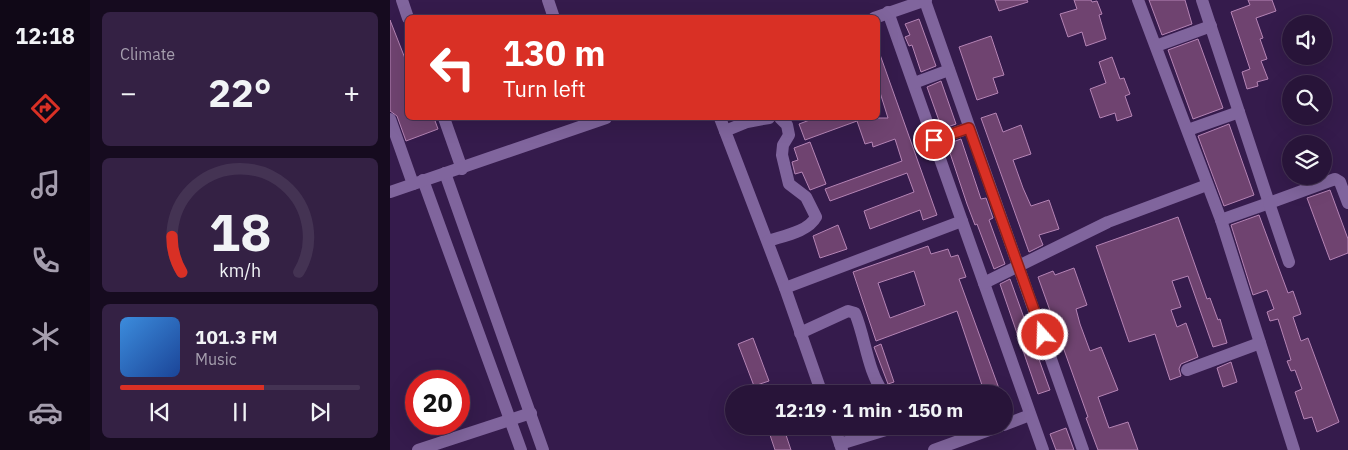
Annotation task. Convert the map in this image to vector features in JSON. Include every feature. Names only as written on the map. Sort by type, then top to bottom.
[{"type":"lane","points":[[402,0],[407,15]]},
{"type":"lane","points":[[548,0],[553,15]]},
{"type":"lane","points":[[880,15],[925,0],[1084,450]]},
{"type":"lane","points":[[1138,0],[1221,220],[1294,450]]},
{"type":"lane","points":[[1202,0],[1288,262]]},
{"type":"lane","points":[[888,12],[1043,450]]},
{"type":"lane","points":[[1156,46],[1211,26]]},
{"type":"lane","points":[[914,84],[949,70]]},
{"type":"lane","points":[[1188,130],[1239,112]]},
{"type":"lane","points":[[390,119],[418,182],[521,450]]},
{"type":"lane","points":[[445,120],[462,169]]},
{"type":"lane","points":[[390,192],[462,169],[591,120]]},
{"type":"lane","points":[[721,120],[768,241],[819,385]]},
{"type":"lane","points":[[725,131],[747,122],[758,120]]},
{"type":"lane","points":[[768,241],[801,230],[813,223],[816,217],[806,197],[789,184],[784,170],[783,146],[789,135],[787,125],[782,120]]},
{"type":"lane","points":[[934,140],[969,128]]},
{"type":"lane","points":[[445,173],[543,450]]},
{"type":"lane","points":[[1221,220],[1336,179],[1340,182],[1348,203]]},
{"type":"lane","points":[[984,284],[1108,222],[1207,185]]},
{"type":"lane","points":[[785,288],[962,222]]},
{"type":"lane","points":[[800,333],[848,311],[855,313],[864,349],[879,385]]},
{"type":"lane","points":[[1187,370],[1260,343]]},
{"type":"lane","points":[[418,450],[531,413]]},
{"type":"lane","points":[[1013,422],[1030,415]]},
{"type":"lane","points":[[837,435],[841,447],[873,435]]},
{"type":"lane","points":[[934,450],[975,435]]},
{"type":"building","points":[[995,0],[1027,0],[1028,2],[999,11]]},
{"type":"building","points":[[1074,0],[1097,1],[1102,14],[1099,15],[1106,39],[1086,46],[1082,32],[1068,37],[1060,14],[1077,9]]},
{"type":"building","points":[[1149,0],[1185,0],[1192,24],[1162,35]]},
{"type":"building","points":[[1248,0],[1272,0],[1276,11],[1256,18],[1263,38],[1260,39],[1267,59],[1261,61],[1268,79],[1257,82],[1258,86],[1247,89],[1242,72],[1250,69],[1231,12],[1250,5]]},
{"type":"building","points":[[919,19],[936,66],[921,72],[912,45],[909,46],[905,37],[910,35],[905,24]]},
{"type":"building","points":[[390,20],[405,58],[405,120],[435,120],[438,129],[406,141],[397,116],[390,111]]},
{"type":"building","points":[[991,36],[1004,75],[993,78],[998,93],[977,100],[959,47]]},
{"type":"building","points":[[1198,39],[1223,108],[1193,119],[1168,50]]},
{"type":"building","points":[[880,55],[937,215],[923,220],[920,210],[870,229],[864,211],[914,192],[907,173],[830,201],[825,189],[902,161],[895,139],[873,147],[872,142],[865,144],[857,121],[805,140],[799,124],[810,120],[880,120],[880,118],[888,118],[880,92]]},
{"type":"building","points":[[1112,57],[1120,79],[1124,78],[1130,94],[1125,96],[1132,116],[1117,121],[1115,113],[1100,118],[1090,89],[1106,83],[1099,62]]},
{"type":"building","points":[[941,81],[956,124],[942,129],[927,87]]},
{"type":"building","points":[[996,113],[1003,132],[1021,125],[1031,154],[1013,160],[1023,188],[1031,206],[1049,200],[1059,229],[1039,235],[1043,245],[1029,252],[981,118]]},
{"type":"building","points":[[1229,124],[1254,195],[1224,206],[1198,136]]},
{"type":"building","points":[[961,139],[981,199],[986,198],[993,218],[989,220],[1005,264],[994,269],[977,224],[975,225],[967,204],[947,144]]},
{"type":"building","points":[[810,142],[826,184],[810,190],[802,172],[795,174],[792,162],[798,160],[794,148]]},
{"type":"building","points":[[1330,190],[1348,239],[1348,253],[1330,260],[1307,198]]},
{"type":"building","points":[[1259,215],[1288,293],[1293,291],[1301,314],[1293,317],[1301,341],[1308,338],[1339,422],[1317,432],[1312,417],[1304,419],[1295,392],[1302,389],[1295,370],[1291,371],[1287,361],[1291,360],[1278,319],[1270,321],[1267,312],[1274,309],[1267,290],[1253,295],[1231,225]]},
{"type":"building","points":[[1178,217],[1207,299],[1210,298],[1218,320],[1220,319],[1227,343],[1213,347],[1188,276],[1172,281],[1181,307],[1171,310],[1177,327],[1186,323],[1198,357],[1181,364],[1179,369],[1181,376],[1170,380],[1155,334],[1129,342],[1096,246]]},
{"type":"building","points":[[838,225],[847,249],[820,258],[813,236]]},
{"type":"building","points":[[928,246],[931,254],[948,249],[951,257],[958,255],[966,277],[959,279],[998,385],[982,385],[957,311],[876,341],[853,272]],"holes":[[[914,271],[925,305],[890,318],[878,283]]]},
{"type":"building","points":[[1074,268],[1087,305],[1076,309],[1080,324],[1090,351],[1101,347],[1118,390],[1098,397],[1109,428],[1128,422],[1138,450],[1098,450],[1086,418],[1088,417],[1038,277],[1053,271],[1055,275]]},
{"type":"building","points":[[1010,279],[1050,390],[1038,394],[1000,284]]},
{"type":"building","points":[[753,338],[769,381],[754,385],[738,344]]},
{"type":"building","points":[[881,344],[894,382],[888,384],[874,347]]},
{"type":"building","points":[[1231,362],[1237,382],[1223,387],[1217,368]]},
{"type":"building","points":[[1066,428],[1074,450],[1056,450],[1050,434]]},
{"type":"building","points":[[770,435],[786,435],[791,450],[775,450]]},
{"type":"route","points":[[934,140],[969,128],[1043,335]]}]
